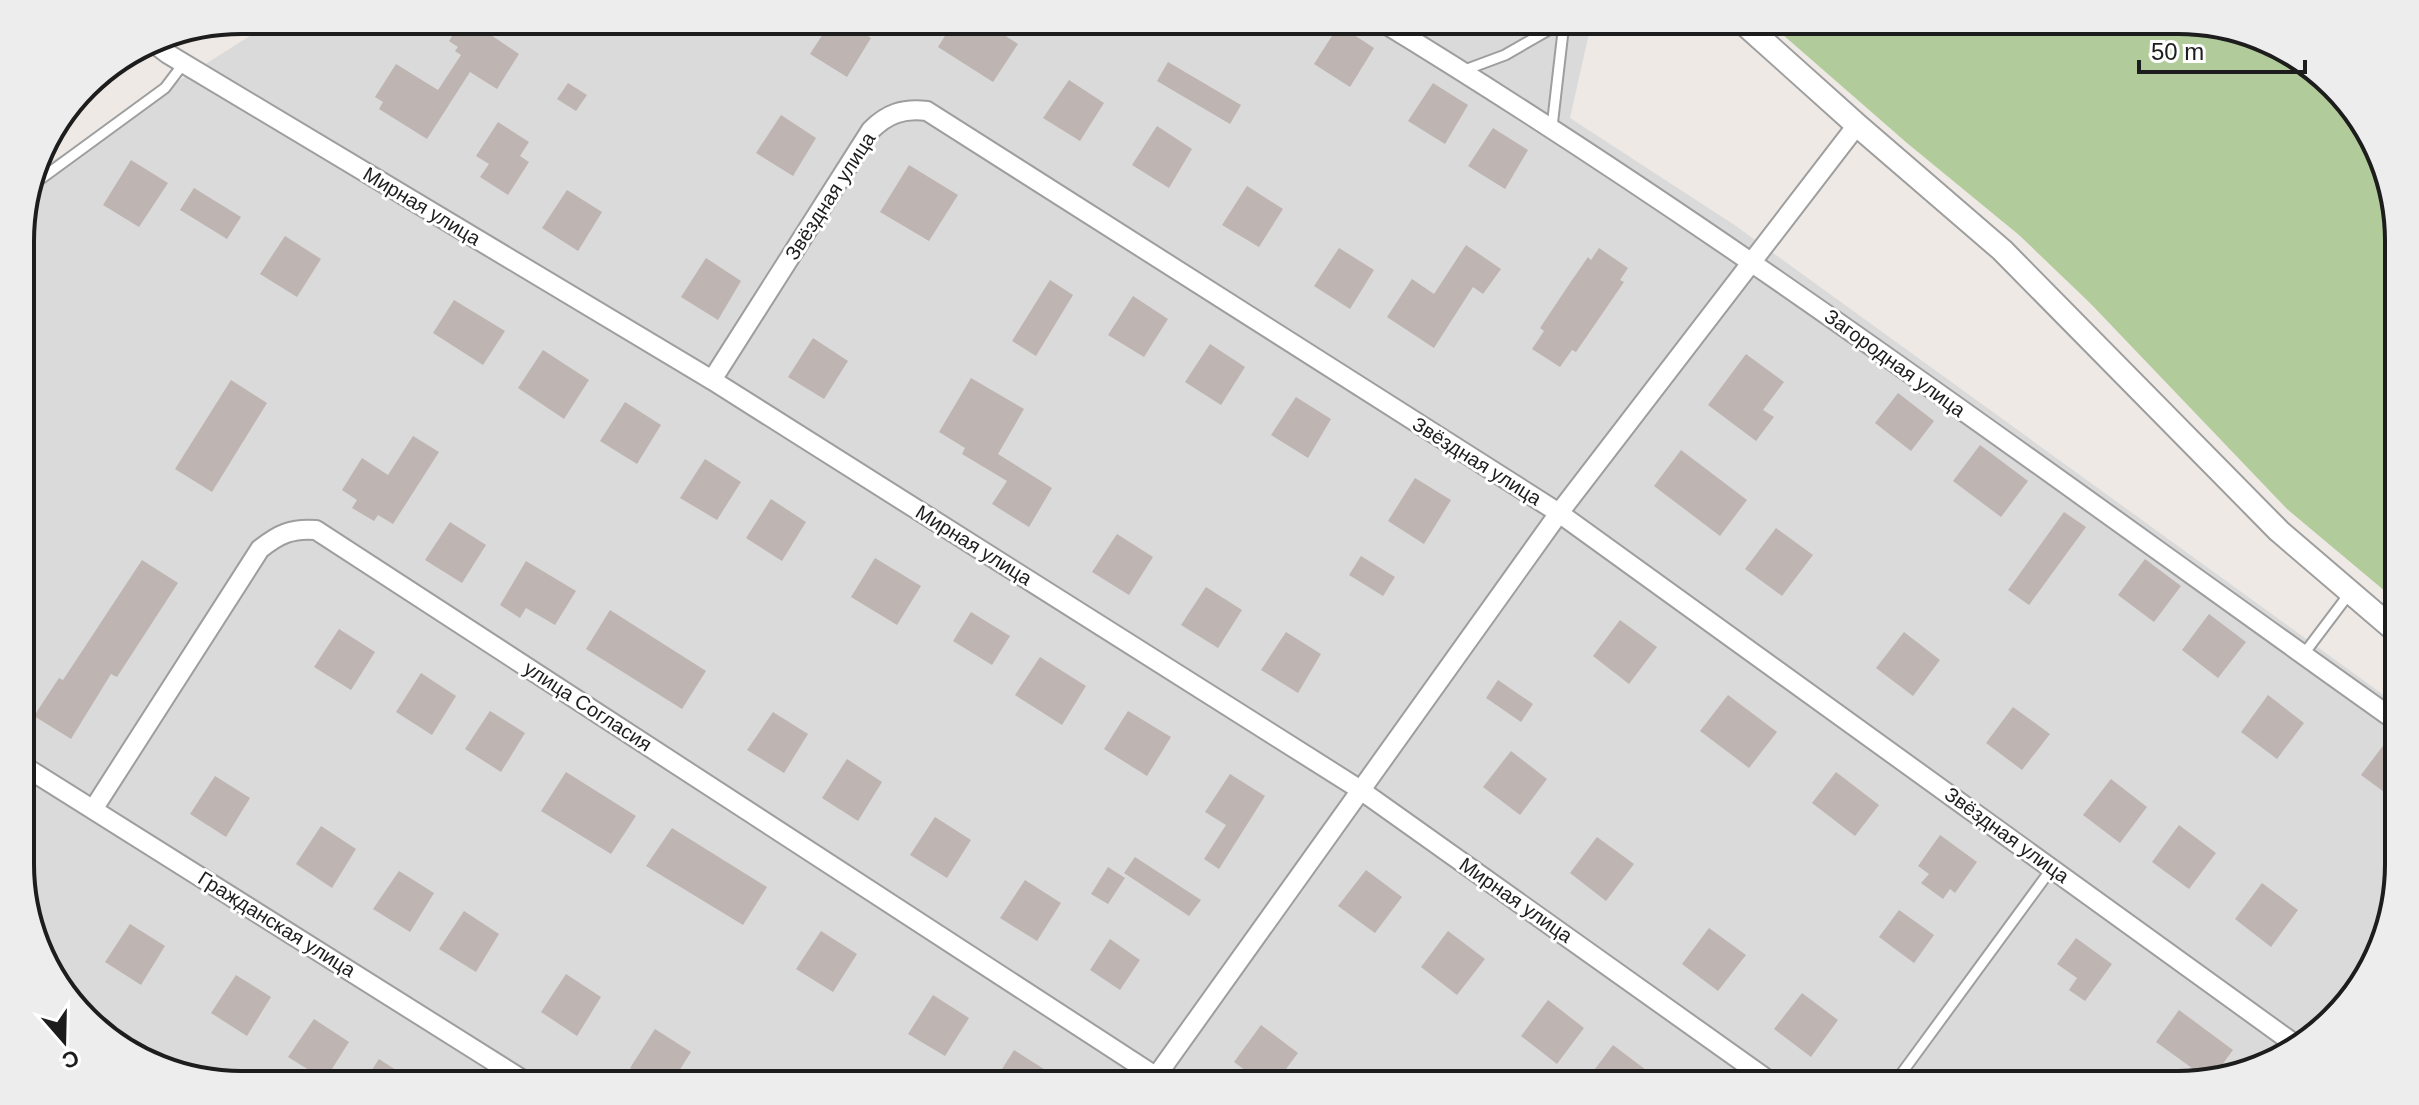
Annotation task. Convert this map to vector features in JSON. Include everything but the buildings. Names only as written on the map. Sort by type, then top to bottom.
[{"type":"street","name":"Загородная улица","points":[[1402,34],[1552,127],[1753,261],[2385,713]]},
{"type":"street","points":[[1756,34],[2002,250],[2279,531],[2385,622]]},
{"type":"street","name":"Мирная улица","points":[[164,49],[712,380],[1359,789],[1755,1071]]},
{"type":"street","name":"Звёздная улица","points":[[712,380],[871,130],[883,118],[899,112],[912,109],[927,111],[1559,513],[2288,1039]]},
{"type":"street","points":[[1166,1071],[1359,789],[1559,513],[1857,125]]},
{"type":"street","name":"улица Согласия","points":[[94,808],[260,549],[280,534],[299,528],[316,530],[1141,1071]]},
{"type":"street","name":"Гражданская улица","points":[[34,772],[509,1071]]},
{"type":"lane","points":[[1462,71],[1505,55],[1542,34]]},
{"type":"lane","points":[[1552,127],[1563,34]]},
{"type":"lane","points":[[45,176],[165,88],[184,63]]},
{"type":"lane","points":[[2303,655],[2350,593]]},
{"type":"lane","points":[[1903,1071],[2052,868]]},
{"type":"shaded area","points":[[253,34],[1589,34],[1570,118],[1733,224],[2385,696],[2385,877],[2374,930],[2357,967],[2342,990],[2304,1028],[2269,1050],[2244,1060],[2191,1071],[228,1071],[175,1060],[138,1043],[115,1028],[104,1018],[104,1001],[87,1001],[77,990],[50,943],[36,891],[34,228],[41,188],[50,163]]},
{"type":"green space","points":[[1782,34],[2205,36],[2257,50],[2304,77],[2324,95],[2342,115],[2369,162],[2383,214],[2385,591],[2287,509],[2090,303],[2019,235]]}]
